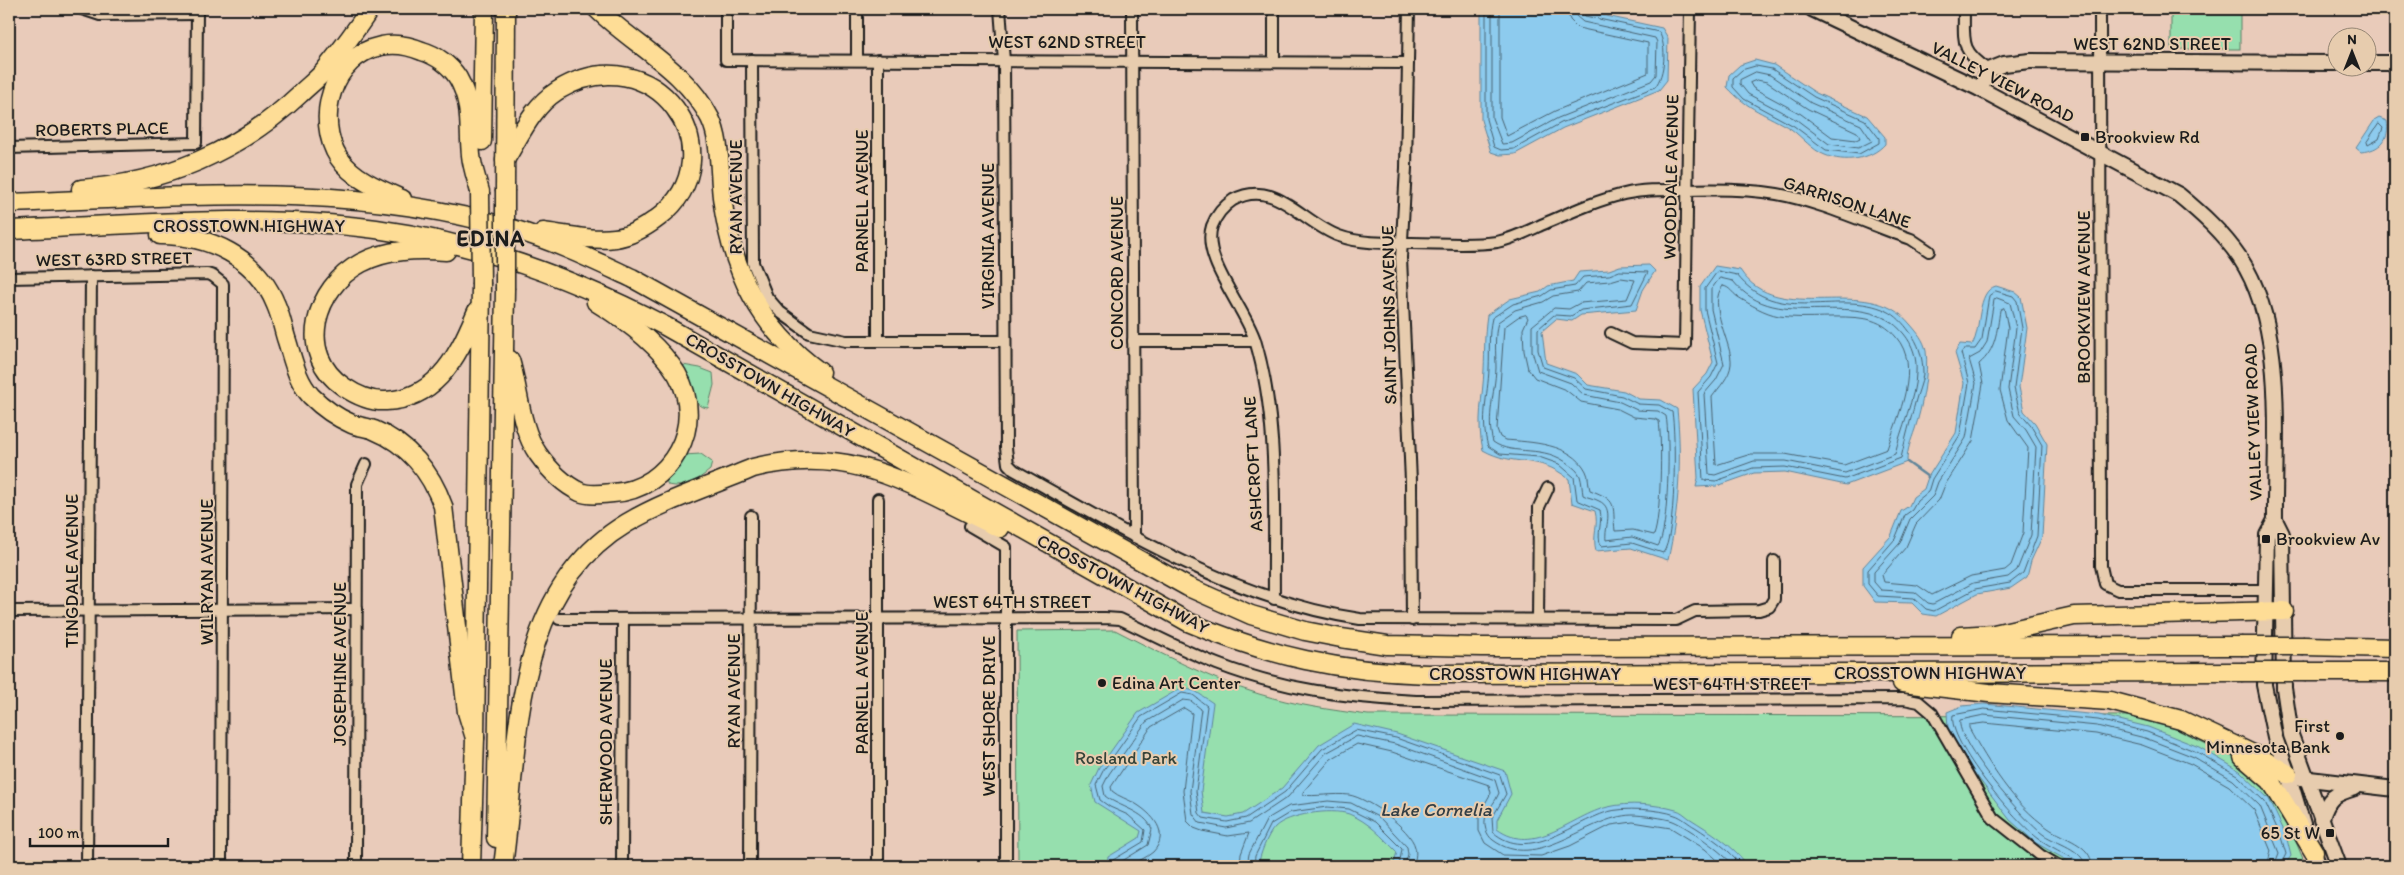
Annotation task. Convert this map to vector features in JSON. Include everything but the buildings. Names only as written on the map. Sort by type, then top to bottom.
[{"type":"highway","points":[[9,197],[105,187],[161,175],[213,156],[237,143],[287,106],[324,71],[370,9]]},
{"type":"highway","points":[[471,866],[475,738],[481,284],[480,192],[484,9]]},
{"type":"highway","points":[[496,866],[505,289],[506,9]]},
{"type":"highway","points":[[597,9],[620,30],[678,74],[703,105],[713,127],[729,238],[751,294],[786,345],[833,381],[853,400]]},
{"type":"highway","points":[[450,214],[408,201],[374,186],[340,159],[329,135],[329,100],[334,83],[357,57],[380,46],[414,48],[437,57],[457,76],[467,99],[472,134],[471,155],[480,192]]},
{"type":"highway","points":[[505,160],[533,114],[553,94],[583,79],[610,75],[637,79],[664,96],[685,124],[690,147],[688,172],[679,194],[664,214],[638,231],[613,239],[565,236],[513,229]]},
{"type":"highway","name":"CROSSTOWN HIGHWAY","points":[[9,203],[288,195],[382,202],[450,214],[513,229],[588,258],[632,278],[1188,587],[1251,615],[1305,631],[1387,645],[1815,648],[2304,646],[2395,648]]},
{"type":"highway","name":"CROSSTOWN HIGHWAY","points":[[9,230],[231,222],[337,225],[413,235],[495,255],[546,271],[606,296],[665,326],[1188,622],[1228,639],[1306,662],[1386,673],[1428,674],[2395,672]]},
{"type":"highway","points":[[57,228],[192,238],[220,246],[234,254],[261,278],[276,304],[298,375],[311,396],[352,424],[373,429],[392,439],[418,462],[438,493],[443,506],[467,712],[475,738]]},
{"type":"highway","points":[[480,303],[459,349],[449,365],[431,384],[407,398],[379,401],[364,398],[348,390],[328,372],[316,344],[314,330],[318,312],[325,297],[347,273],[362,263],[408,250],[495,255]]},
{"type":"highway","points":[[503,338],[524,421],[537,452],[564,482],[581,492],[602,494],[627,492],[647,484],[662,474],[676,456],[684,440],[688,422],[688,407],[676,373],[630,324],[546,271]]},
{"type":"highway","points":[[503,866],[518,723],[528,672],[540,629],[557,594],[576,568],[605,540],[637,518],[753,468],[775,463],[825,460],[856,466],[898,478],[1112,580]]},
{"type":"highway","points":[[1815,648],[1994,634],[2074,616],[2284,611]]},
{"type":"highway","points":[[2334,647],[2395,643]]},
{"type":"highway","points":[[1812,673],[1989,693],[2110,701],[2181,720],[2220,738],[2288,774]]},
{"type":"highway","points":[[2220,738],[2271,781],[2316,859]]},
{"type":"street","points":[[82,9],[106,15],[197,11]]},
{"type":"street","name":"WEST 62ND STREET","points":[[726,9],[726,60],[1408,63]]},
{"type":"street","points":[[856,9],[857,60]]},
{"type":"street","name":"VIRGINIA AVENUE","points":[[1000,9],[1004,61],[1005,341],[1008,464],[1014,470],[1134,537]]},
{"type":"street","name":"CONCORD AVENUE","points":[[1132,9],[1134,537]]},
{"type":"street","points":[[1274,9],[1274,62]]},
{"type":"street","name":"SAINT JOHNS AVENUE","points":[[1409,9],[1407,152],[1401,298],[1411,481],[1412,620]]},
{"type":"street","name":"WOODDALE AVENUE","points":[[1611,332],[1632,343],[1684,345],[1690,9]]},
{"type":"street","name":"VALLEY VIEW ROAD","points":[[1812,9],[1826,12],[1980,89],[2179,195],[2202,214],[2241,259],[2255,286],[2265,314],[2272,352],[2275,520],[2282,534],[2284,688],[2291,735],[2339,866]]},
{"type":"street","points":[[1964,9],[1964,39],[1970,58],[1990,70],[1980,89]]},
{"type":"street","name":"BROOKVIEW AVENUE","points":[[2100,9],[2101,566],[2105,584],[2118,590],[2265,590]]},
{"type":"street","name":"ROBERTS PLACE","points":[[9,148],[196,143],[197,11]]},
{"type":"street","name":"RYAN AVENUE","points":[[752,60],[751,244],[753,263],[759,281],[767,297],[794,324],[810,333],[846,341],[878,341]]},
{"type":"street","name":"PARNELL AVENUE","points":[[878,60],[878,341]]},
{"type":"street","name":"WEST 62ND STREET","points":[[1990,70],[2004,64],[2030,61],[2100,63],[2326,63]]},
{"type":"street","points":[[2376,63],[2395,63]]},
{"type":"street","name":"GARRISON LANE","points":[[1402,243],[1496,242],[1520,235],[1598,201],[1626,193],[1727,189],[1778,194],[1911,239],[1928,251]]},
{"type":"street","name":"ASHCROFT LANE","points":[[1274,600],[1271,428],[1266,390],[1255,341],[1244,313],[1211,255],[1212,227],[1228,203],[1240,196],[1254,193],[1268,194],[1282,199],[1308,219],[1340,236],[1358,241],[1402,243]]},
{"type":"street","name":"WEST 63RD STREET","points":[[9,278],[207,274],[218,279]]},
{"type":"street","name":"TINGDALE AVENUE","points":[[87,866],[91,276]]},
{"type":"street","name":"WILRYAN AVENUE","points":[[218,279],[224,288],[222,866]]},
{"type":"street","points":[[878,341],[1005,341]]},
{"type":"street","points":[[1133,341],[1255,341]]},
{"type":"street","name":"JOSEPHINE AVENUE","points":[[356,866],[357,484],[366,464]]},
{"type":"street","points":[[1538,619],[1539,507],[1548,488]]},
{"type":"street","name":"PARNELL AVENUE","points":[[878,499],[878,866]]},
{"type":"street","name":"RYAN AVENUE","points":[[750,866],[751,516]]},
{"type":"street","name":"VALLEY VIEW ROAD","points":[[2275,520],[2267,535],[2264,685],[2275,738],[2288,774],[2300,817],[2316,859]]},
{"type":"street","name":"WEST SHORE DRIVE","points":[[970,526],[1006,547],[1006,866]]},
{"type":"street","points":[[1134,537],[1248,590],[1274,600],[1322,613],[1360,619],[1676,620],[1695,611],[1759,610],[1770,607],[1774,599],[1774,561]]},
{"type":"street","points":[[9,611],[357,609]]},
{"type":"street","name":"WEST 64TH STREET","points":[[559,619],[1120,619],[1217,664],[1289,685],[1352,697],[1416,701],[1904,699],[1919,702],[1932,713],[1993,818],[2040,855],[2059,866]]},
{"type":"street","name":"SHERWOOD AVENUE","points":[[622,866],[623,619]]},
{"type":"street","points":[[2288,774],[2307,780],[2395,789]]},
{"type":"street","points":[[2321,820],[2327,802],[2336,794],[2361,786]]},
{"type":"green space","points":[[2171,9],[2240,9],[2240,49],[2171,49]]},
{"type":"green space","points":[[681,366],[713,373],[714,385],[708,408],[697,403],[693,398]]},
{"type":"green space","points":[[701,454],[712,462],[710,470],[685,485],[668,485],[665,478],[683,455]]},
{"type":"green space","name":"Rosland Park","points":[[1115,630],[1186,665],[1240,688],[1300,704],[1368,715],[2149,716],[2239,760],[2281,806],[2306,866],[1018,866],[1017,631]]},
{"type":"water","points":[[1481,9],[1574,9],[1662,28],[1668,38],[1667,80],[1659,90],[1563,128],[1515,154],[1500,155],[1491,152],[1481,120]]},
{"type":"water","points":[[1755,60],[1774,65],[1816,93],[1867,116],[1885,137],[1885,144],[1865,157],[1849,159],[1832,157],[1816,150],[1791,129],[1742,101],[1727,87],[1729,75],[1740,65]]},
{"type":"water","points":[[2379,118],[2387,121],[2388,128],[2385,139],[2374,149],[2361,152],[2356,148],[2374,121]]},
{"type":"water","points":[[1649,265],[1655,271],[1643,290],[1636,310],[1581,315],[1572,321],[1556,319],[1542,331],[1546,363],[1577,374],[1588,385],[1624,391],[1639,399],[1661,400],[1677,409],[1679,447],[1677,504],[1668,560],[1631,548],[1596,551],[1595,511],[1572,503],[1569,479],[1547,466],[1505,458],[1483,450],[1480,429],[1487,315],[1510,299],[1540,292],[1548,286],[1573,281],[1579,272],[1609,270],[1620,266]]},
{"type":"water","points":[[1715,266],[1740,270],[1757,287],[1777,296],[1800,299],[1848,299],[1871,302],[1892,309],[1910,324],[1924,343],[1927,369],[1918,420],[1908,449],[1907,462],[1846,485],[1785,472],[1754,473],[1717,486],[1696,487],[1698,478],[1693,389],[1707,374],[1713,362],[1700,310],[1700,287]]},
{"type":"water","points":[[1996,286],[2015,292],[2021,297],[2027,328],[2019,387],[2024,411],[2035,423],[2047,444],[2042,537],[2031,561],[2027,577],[2011,588],[1977,594],[1936,616],[1923,614],[1912,603],[1875,602],[1863,586],[1863,567],[1891,536],[1901,511],[1909,506],[1913,497],[1924,489],[1928,477],[1956,433],[1964,383],[1955,353],[1960,344],[1972,345],[1985,295]]},
{"type":"water","name":"Lake Cornelia","points":[[1181,688],[1195,691],[1213,703],[1201,791],[1204,813],[1228,817],[1243,814],[1282,788],[1319,745],[1354,724],[1397,734],[1505,771],[1511,794],[1497,820],[1497,829],[1511,836],[1525,839],[1553,832],[1594,811],[1608,807],[1633,804],[1651,805],[1681,812],[1728,845],[1748,866],[1393,866],[1397,852],[1363,821],[1341,812],[1321,812],[1299,816],[1281,822],[1275,827],[1264,845],[1258,866],[1107,866],[1108,857],[1139,838],[1141,831],[1095,802],[1091,785],[1099,768],[1138,713]]},
{"type":"water","points":[[1984,704],[2099,715],[2148,727],[2199,747],[2240,771],[2269,799],[2286,835],[2291,856],[2284,866],[2077,866],[2036,843],[2010,820],[1967,763],[1948,730],[1947,712],[1962,706]]},
{"type":"waterway","points":[[1907,462],[1928,477]]},
{"type":"place","name":"Brookview Rd","points":[[2085,137]]},
{"type":"place","name":"Brookview Av","points":[[2266,539]]},
{"type":"place","name":"Edina Art Center","points":[[1102,683]]},
{"type":"place","name":"First Minnesota Bank","points":[[2340,736]]},
{"type":"place","name":"65 St W","points":[[2330,833]]},
{"type":"district","name":"EDINA","points":[[491,238]]}]
